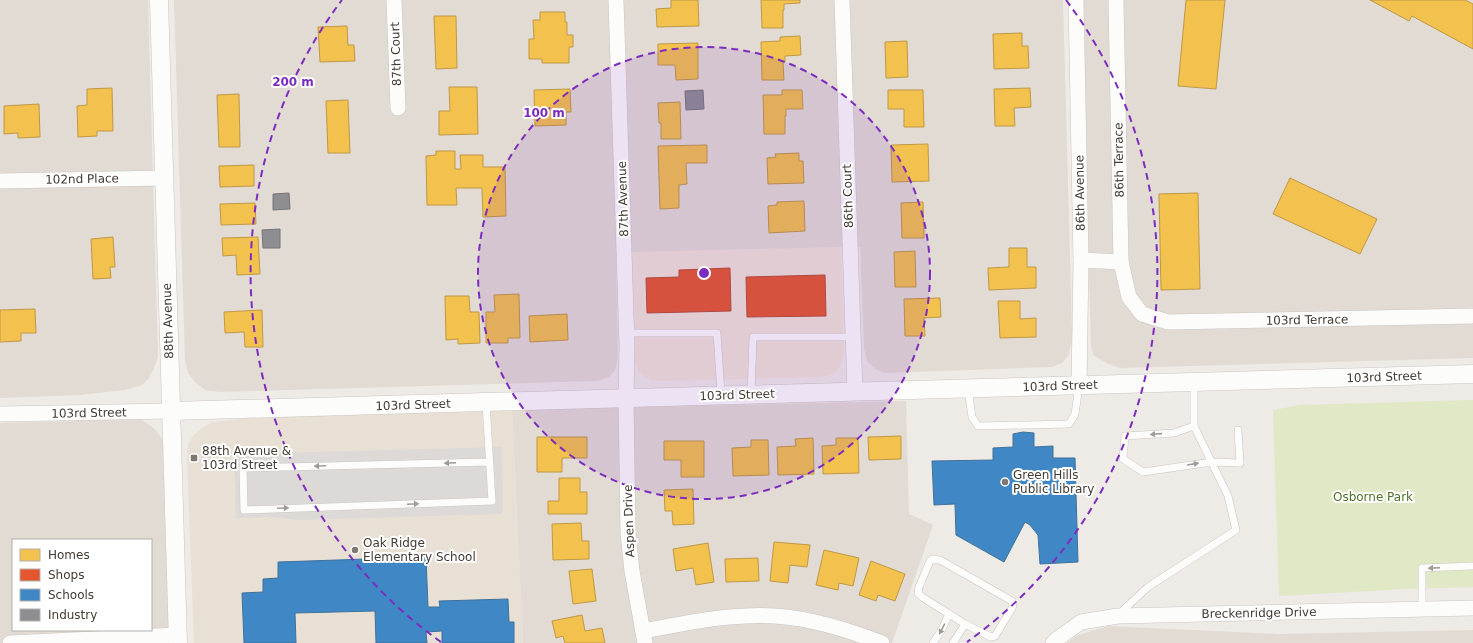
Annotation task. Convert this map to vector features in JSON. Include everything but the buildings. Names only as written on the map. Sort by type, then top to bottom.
[{"type":"street","name":"88th Avenue","points":[[159,0],[177,639]]},
{"type":"street","name":"87th Court","points":[[394,0],[398,108]]},
{"type":"street","name":"87th Avenue","points":[[616,0],[627,332],[626,398]]},
{"type":"street","name":"86th Court","points":[[842,0],[855,392]]},
{"type":"street","name":"86th Avenue","points":[[1076,0],[1081,260],[1079,386]]},
{"type":"street","name":"86th Terrace","points":[[1116,0],[1121,262],[1129,297],[1142,314]]},
{"type":"street","name":"102nd Place","points":[[0,181],[164,178]]},
{"type":"street","points":[[1081,260],[1121,262]]},
{"type":"street","name":"103rd Terrace","points":[[1142,314],[1168,322],[1473,316]]},
{"type":"street","name":"103rd Street","points":[[0,414],[171,411],[1473,374]]},
{"type":"street","name":"Aspen Drive","points":[[626,398],[629,554],[644,637]]},
{"type":"street","name":"Breckenridge Drive","points":[[1053,643],[1081,622],[1118,616],[1473,608]]},
{"type":"street","points":[[644,637],[722,618],[769,616],[797,618],[820,622],[882,643]]},
{"type":"street","points":[[10,643],[177,639]]},
{"type":"lane","points":[[627,332],[717,333],[721,396]]},
{"type":"lane","points":[[751,395],[753,337],[853,337]]},
{"type":"lane","points":[[1118,616],[1148,587],[1236,530],[1228,496],[1194,426],[1194,382]]},
{"type":"lane","points":[[968,389],[972,417],[978,426],[1069,424],[1075,414],[1079,386]]},
{"type":"lane","points":[[486,402],[492,501],[244,510],[243,468],[489,462]]},
{"type":"lane","points":[[1194,426],[1174,433],[1125,436],[1123,459],[1143,472],[1212,462],[1240,463],[1238,430]]},
{"type":"lane","points":[[933,559],[940,560],[1012,601],[1012,610],[995,636],[991,637],[965,624],[918,593],[930,561],[933,559]]},
{"type":"lane","points":[[1422,609],[1422,568],[1473,566]]},
{"type":"lane","points":[[933,643],[941,631],[949,614]]},
{"type":"lane","points":[[953,643],[965,624]]},
{"type":"shaded area","points":[[0,0],[148,0],[158,357],[149,378],[142,385],[125,390],[80,395],[0,398]]},
{"type":"shaded area","points":[[174,0],[1063,0],[1072,330],[1072,342],[1068,356],[1062,363],[1052,367],[885,373],[875,369],[867,361],[864,349],[860,247],[616,253],[618,358],[615,370],[609,377],[598,381],[220,392],[205,390],[195,382],[188,373],[185,361]]},
{"type":"shaded area","points":[[1081,0],[1473,0],[1473,358],[1120,368],[1108,364],[1093,355],[1091,345]]},
{"type":"shaded area","points":[[841,247],[844,353],[841,365],[834,373],[823,377],[662,381],[651,380],[639,373],[635,360],[632,252]]},
{"type":"shaded area","points":[[906,401],[909,514],[933,525],[892,643],[523,643],[512,410]]},
{"type":"shaded area","name":"Oak Ridge Elementary School","points":[[512,410],[523,643],[194,643],[187,458],[188,445],[193,436],[202,428],[212,422],[261,417]]},
{"type":"shaded area","points":[[140,419],[155,429],[164,442],[169,643],[0,643],[0,423]]},
{"type":"shaded area","points":[[502,447],[502,514],[299,520],[271,517],[236,518],[234,454]]},
{"type":"shaded area","points":[[1108,626],[1279,634],[1473,630],[1473,643],[1067,643],[1078,635]]},
{"type":"green space","name":"Osborne Park","points":[[1473,400],[1473,587],[1279,596],[1273,410],[1300,405]]},
{"type":"place","name":"88th Avenue & 103rd Street","points":[[194,458]]},
{"type":"place","name":"Green Hills Public Library","points":[[1005,482]]},
{"type":"place","name":"Oak Ridge Elementary School","points":[[355,550]]}]
